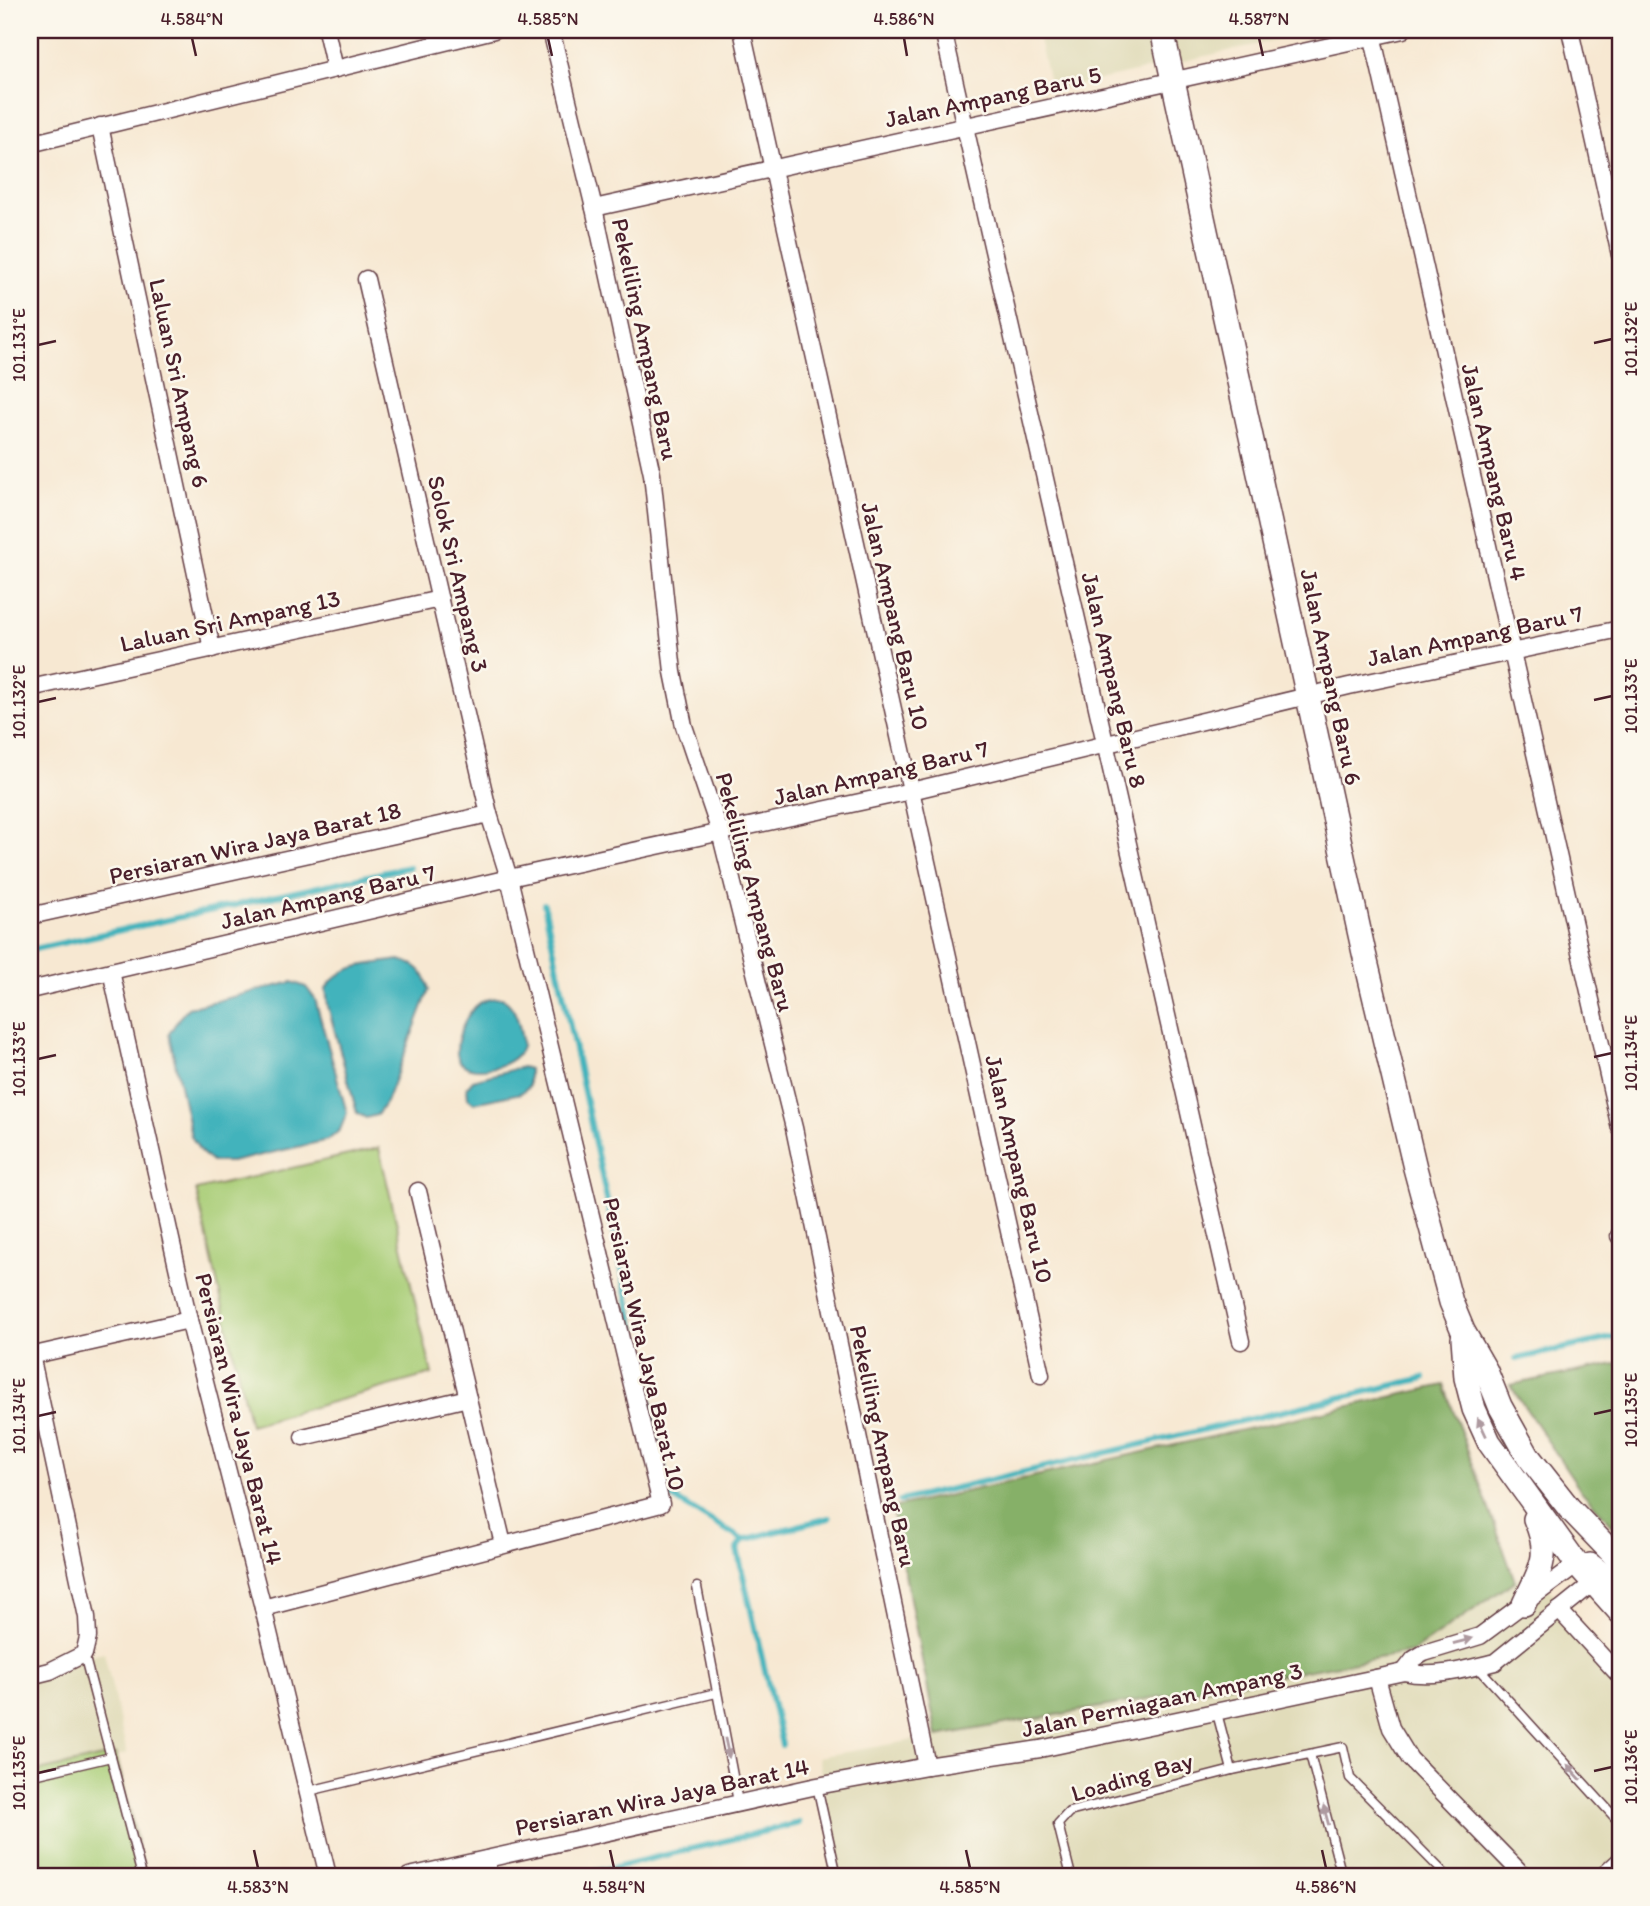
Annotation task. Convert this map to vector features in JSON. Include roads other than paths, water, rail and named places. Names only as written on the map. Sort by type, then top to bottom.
[{"type":"main road","name":"Jalan Ampang Baru 6","points":[[1162,30],[1364,953],[1415,1168],[1451,1302],[1462,1331],[1486,1371],[1500,1406],[1528,1456],[1569,1508],[1620,1561]]},
{"type":"main road","name":"Jalan Ampang Baru 6","points":[[1462,1331],[1466,1378],[1474,1409],[1489,1442],[1522,1491],[1587,1571]]},
{"type":"main road","points":[[1500,1406],[1510,1445],[1557,1511],[1583,1541],[1587,1571],[1620,1612]]},
{"type":"main road","points":[[1522,1491],[1541,1531],[1544,1545],[1544,1562],[1524,1604]]},
{"type":"main road","points":[[1587,1571],[1620,1587]]},
{"type":"street","points":[[326,30],[335,69]]},
{"type":"street","points":[[30,144],[494,30]]},
{"type":"street","name":"Pekeliling Ampang Baru","points":[[551,30],[594,208],[652,474],[673,672],[684,726],[720,832],[794,1128],[927,1766]]},
{"type":"street","name":"Jalan Ampang Baru 10","points":[[742,30],[1041,1375]]},
{"type":"street","name":"Jalan Ampang Baru 8","points":[[943,30],[1241,1341]]},
{"type":"street","name":"Jalan Ampang Baru 5","points":[[594,208],[1173,80],[1371,33],[1403,30]]},
{"type":"street","points":[[1570,30],[1620,255]]},
{"type":"street","name":"Jalan Ampang Baru 4","points":[[1371,33],[1620,1128]]},
{"type":"street","name":"Laluan Sri Ampang 6","points":[[100,126],[212,649]]},
{"type":"street","name":"Solok Sri Ampang 3","points":[[366,279],[489,814],[509,878]]},
{"type":"street","name":"Laluan Sri Ampang 13","points":[[30,688],[440,599]]},
{"type":"street","name":"Jalan Ampang Baru 7","points":[[30,990],[509,878],[911,791],[1308,696],[1620,629]]},
{"type":"street","name":"Persiaran Wira Jaya Barat 18","points":[[30,916],[489,814]]},
{"type":"street","name":"Persiaran Wira Jaya Barat 10","points":[[263,1608],[661,1504],[509,878]]},
{"type":"street","name":"Persiaran Wira Jaya Barat 14","points":[[111,971],[189,1320],[309,1791],[328,1876]]},
{"type":"street","points":[[418,1191],[502,1544]]},
{"type":"street","points":[[30,1676],[50,1671],[85,1654],[88,1637],[87,1616],[30,1354],[189,1320]]},
{"type":"street","points":[[303,1437],[468,1398]]},
{"type":"street","name":"Jalan Perniagaan Ampang 3","points":[[927,1766],[1040,1749],[1404,1672],[1418,1675],[1495,1662],[1559,1610],[1587,1571]]},
{"type":"street","name":"Jalan Perniagaan Ampang 3","points":[[1404,1672],[1414,1659],[1424,1653],[1480,1636],[1524,1604],[1587,1571]]},
{"type":"street","points":[[1559,1610],[1620,1675]]},
{"type":"street","points":[[1377,1678],[1391,1728],[1410,1759],[1524,1876]]},
{"type":"street","name":"Persiaran Wira Jaya Barat 14","points":[[409,1876],[738,1802],[927,1766]]},
{"type":"street","points":[[487,1859],[488,1876]]},
{"type":"lane","points":[[697,1587],[738,1802]]},
{"type":"lane","points":[[85,1654],[142,1876]]},
{"type":"lane","points":[[1477,1666],[1620,1823]]},
{"type":"lane","points":[[309,1791],[716,1693]]},
{"type":"lane","points":[[1217,1713],[1232,1770],[1343,1747],[1350,1778],[1447,1876]]},
{"type":"lane","points":[[1310,1754],[1342,1876]]},
{"type":"lane","points":[[30,1776],[111,1757]]},
{"type":"lane","name":"Loading Bay","points":[[1071,1876],[1058,1824],[1069,1812],[1232,1770]]},
{"type":"lane","points":[[817,1786],[837,1876]]},
{"type":"lane","points":[[1597,1876],[1620,1855]]},
{"type":"water","points":[[400,960],[420,970],[429,990],[386,1102],[377,1115],[366,1118],[357,1113],[328,1006],[326,988],[350,969]]},
{"type":"water","points":[[292,982],[306,987],[315,999],[347,1113],[340,1130],[328,1140],[231,1162],[212,1162],[200,1151],[191,1136],[169,1034],[188,1008]]},
{"type":"water","points":[[502,998],[511,1006],[518,1021],[522,1046],[518,1054],[509,1061],[487,1069],[465,1066],[459,1060],[457,1050],[465,1021],[480,1003]]},
{"type":"water","points":[[522,1067],[529,1069],[529,1086],[521,1093],[474,1103],[468,1098],[467,1087],[473,1080]]},
{"type":"waterway","points":[[30,950],[409,867]]},
{"type":"waterway","points":[[544,904],[670,1496],[743,1540],[829,1518]]},
{"type":"waterway","points":[[1516,1359],[1620,1336]]},
{"type":"waterway","points":[[900,1501],[1424,1378]]},
{"type":"waterway","points":[[743,1540],[737,1549],[782,1745]]},
{"type":"waterway","points":[[578,1876],[799,1823]]}]
